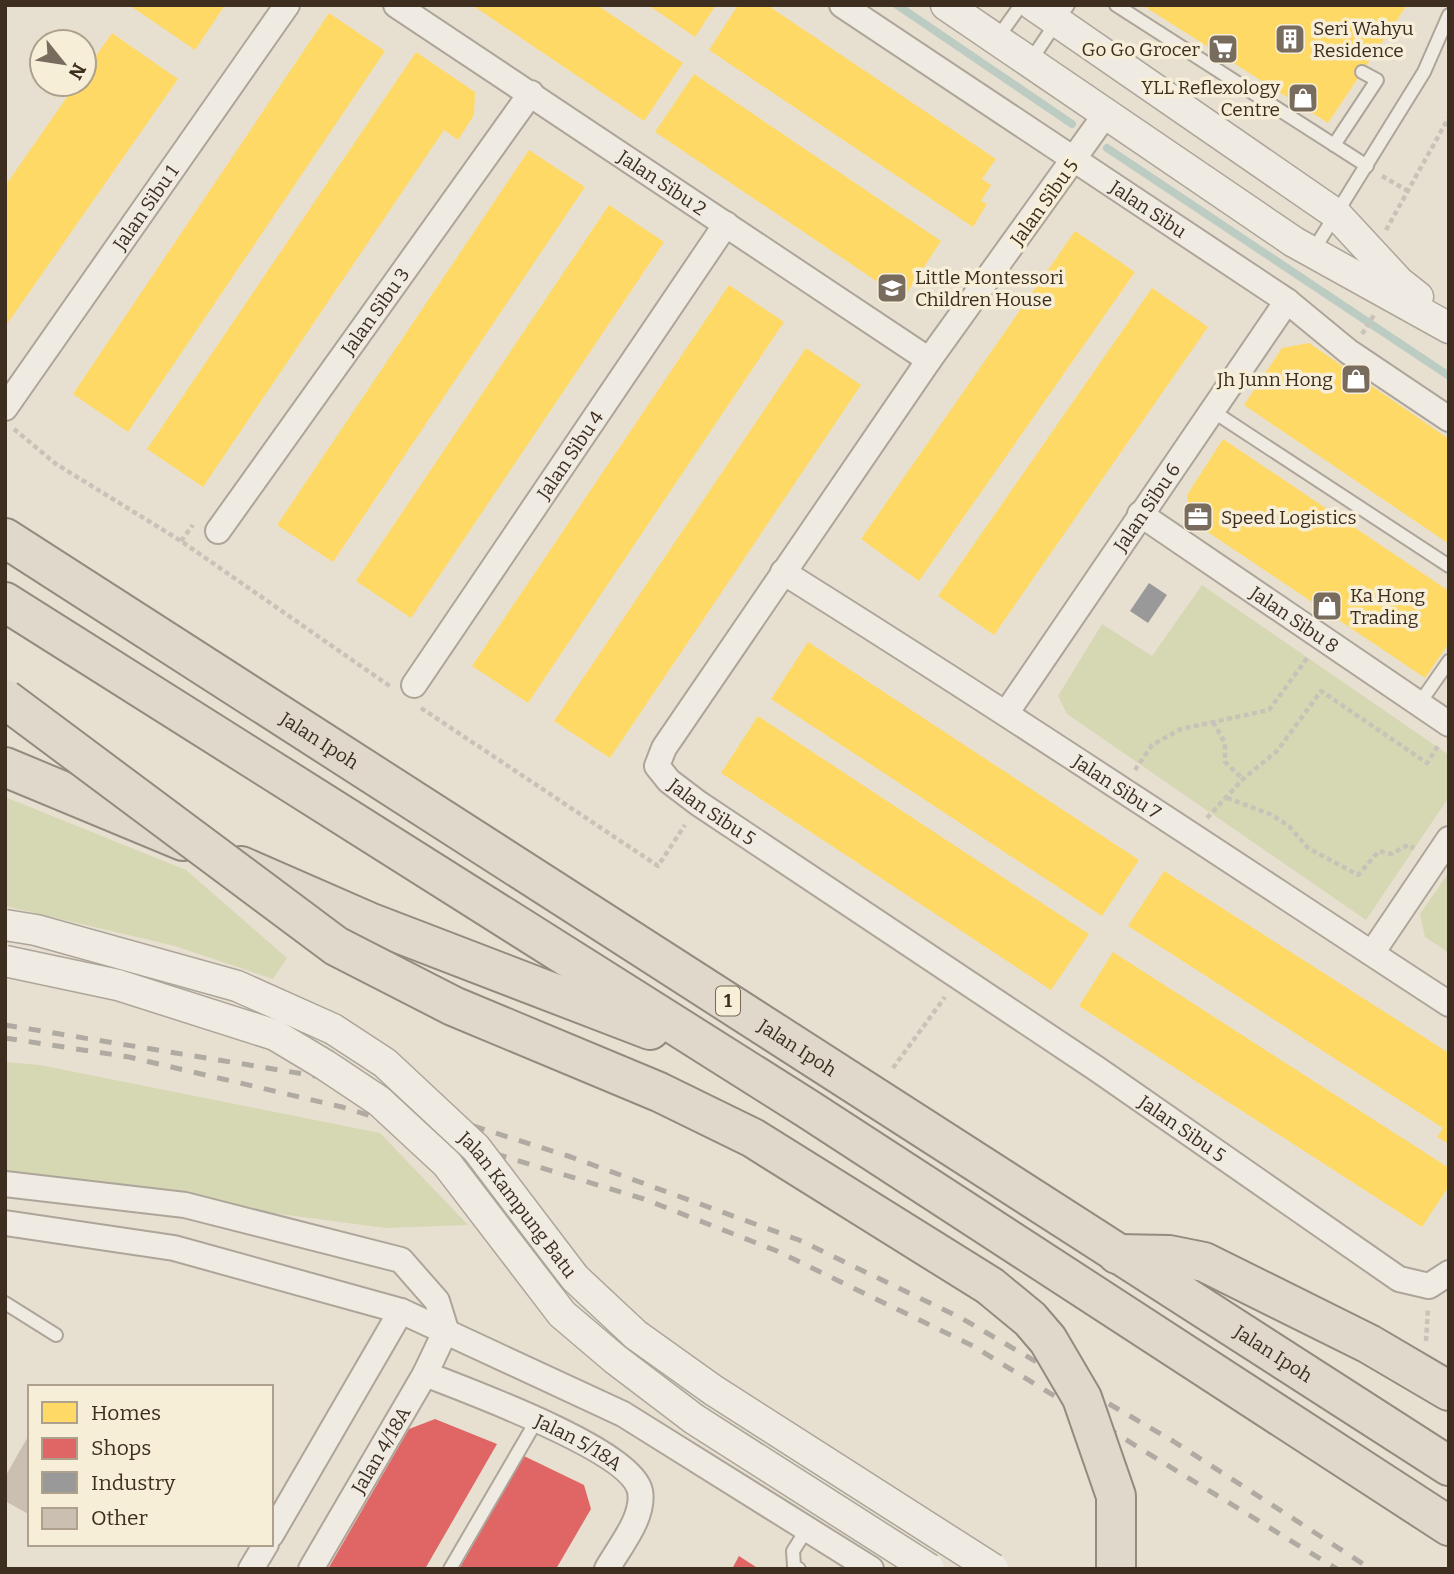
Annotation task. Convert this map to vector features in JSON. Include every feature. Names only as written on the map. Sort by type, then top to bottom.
[{"type":"highway","name":"Jalan Ipoh","points":[[5,538],[1449,1466]]},
{"type":"highway","points":[[5,602],[740,1066],[1449,1526]]},
{"type":"highway","points":[[5,699],[336,946],[453,1006],[659,1092],[753,1138],[989,1286],[1030,1318],[1048,1340],[1082,1398],[1116,1496],[1116,1569]]},
{"type":"highway","points":[[5,767],[369,922],[740,1066]]},
{"type":"highway","points":[[1117,1254],[1169,1255],[1204,1262],[1369,1343],[1449,1391]]},
{"type":"street","name":"Jalan Sibu 1","points":[[5,408],[286,5]]},
{"type":"street","name":"Jalan Sibu 2","points":[[396,5],[929,360]]},
{"type":"street","name":"Jalan Sibu","points":[[842,5],[1287,301],[1349,352],[1449,419]]},
{"type":"street","points":[[946,5],[1105,115],[1313,252],[1449,328]]},
{"type":"street","points":[[1033,5],[1063,14],[1336,214],[1399,282],[1449,321]]},
{"type":"street","name":"Jalan Sibu 3","points":[[218,531],[531,93]]},
{"type":"street","name":"Jalan Sibu 5","points":[[1105,115],[929,360],[782,572],[664,748],[657,765],[669,781],[698,803],[960,977],[1399,1279],[1439,1279]]},
{"type":"street","name":"Jalan Sibu 4","points":[[408,693],[726,224]]},
{"type":"street","name":"Jalan Sibu 6","points":[[1007,712],[1140,513],[1287,301]]},
{"type":"street","name":"Jalan Sibu 8","points":[[1140,513],[1419,704],[1445,733]]},
{"type":"street","name":"Jalan Sibu 7","points":[[782,572],[1007,712],[1121,790],[1449,1004]]},
{"type":"street","points":[[1372,953],[1449,839]]},
{"type":"street","name":"Jalan Kampung Batu","points":[[5,925],[36,929],[236,986],[333,1029],[385,1063],[476,1148],[575,1278],[636,1335],[713,1390],[993,1569]]},
{"type":"street","name":"Jalan Kampung Batu","points":[[5,961],[118,985],[275,1035],[325,1065],[379,1101],[447,1164],[562,1314],[615,1359],[694,1419],[929,1569]]},
{"type":"street","points":[[6,1190],[185,1205],[401,1260],[437,1301],[446,1330]]},
{"type":"street","points":[[5,1223],[174,1248],[401,1311],[623,1414],[870,1569]]},
{"type":"street","points":[[273,1532],[401,1311]]},
{"type":"street","name":"Jalan 4/18A","points":[[311,1569],[425,1374],[446,1330]]},
{"type":"street","name":"Jalan 5/18A","points":[[425,1374],[538,1418],[629,1471],[640,1490],[639,1513],[607,1569]]},
{"type":"street","points":[[251,1569],[265,1546]]},
{"type":"lane","points":[[996,40],[1021,5]]},
{"type":"lane","points":[[1116,5],[1367,166]]},
{"type":"lane","points":[[1028,63],[1063,14]]},
{"type":"lane","points":[[1313,252],[1424,72],[1449,15]]},
{"type":"lane","points":[[1334,145],[1377,80],[1362,72]]},
{"type":"lane","points":[[1211,410],[1449,566]]},
{"type":"lane","points":[[1419,704],[1449,661]]},
{"type":"lane","points":[[5,1303],[56,1335]]},
{"type":"lane","points":[[450,1569],[538,1418]]},
{"type":"lane","points":[[799,1569],[793,1566],[793,1551],[807,1529]]},
{"type":"path","points":[[1386,231],[1449,117]]},
{"type":"path","points":[[1381,175],[1408,191]]},
{"type":"path","points":[[1364,330],[1374,315]]},
{"type":"path","points":[[5,422],[56,464],[181,541],[408,693],[658,866],[698,803]]},
{"type":"path","points":[[181,541],[190,529]]},
{"type":"path","points":[[1121,790],[1152,744],[1181,729],[1269,710],[1322,639]]},
{"type":"path","points":[[1190,835],[1243,779],[1277,751],[1321,691],[1427,763],[1445,733]]},
{"type":"path","points":[[1213,722],[1225,743],[1225,762],[1243,779]]},
{"type":"path","points":[[1227,798],[1270,814],[1289,826],[1308,848],[1358,875],[1379,851],[1391,854],[1408,845],[1435,859]]},
{"type":"path","points":[[893,1068],[960,977]]},
{"type":"path","points":[[1425,1346],[1439,1279]]},
{"type":"green space","points":[[1202,585],[1449,755],[1449,797],[1366,920],[1067,714],[1058,696],[1102,624],[1152,656]]},
{"type":"green space","points":[[5,797],[186,870],[287,958],[273,979],[175,946],[5,906]]},
{"type":"green space","points":[[1449,872],[1449,953],[1425,937],[1420,914]]},
{"type":"green space","points":[[5,1062],[40,1065],[380,1133],[468,1225],[385,1228],[5,1177]]},
{"type":"building: Homes","points":[[129,5],[225,5],[195,50]]},
{"type":"building: Homes","points":[[472,5],[597,5],[683,63],[644,121]]},
{"type":"building: Homes","points":[[648,5],[716,5],[695,37]]},
{"type":"building: Homes","points":[[738,5],[767,5],[996,159],[982,179],[991,185],[981,201],[987,204],[973,227],[709,50]]},
{"type":"building: Homes","name":"Seri Wahyu Residence","points":[[1142,5],[1407,5],[1328,123]]},
{"type":"building: Homes","points":[[329,13],[385,51],[128,432],[73,394]]},
{"type":"building: Homes","points":[[112,33],[178,79],[5,327],[5,186],[66,98],[98,98],[98,53]]},
{"type":"building: Homes","points":[[416,52],[475,92],[474,115],[458,140],[444,130],[203,487],[147,449]]},
{"type":"building: Homes","points":[[694,74],[941,241],[903,299],[655,132]]},
{"type":"building: Homes","points":[[529,150],[585,187],[333,562],[277,525]]},
{"type":"building: Homes","points":[[609,205],[664,242],[411,618],[356,581]]},
{"type":"building: Homes","points":[[1075,231],[1135,272],[919,581],[861,539]]},
{"type":"building: Homes","points":[[729,285],[784,322],[528,703],[472,666]]},
{"type":"building: Homes","points":[[1152,288],[1208,327],[994,635],[938,596]]},
{"type":"building: Homes","points":[[1309,343],[1449,439],[1449,544],[1244,405],[1282,348]]},
{"type":"building: Homes","points":[[806,348],[861,385],[610,758],[554,721]]},
{"type":"building: Homes","points":[[1223,439],[1449,591],[1449,643],[1425,678],[1190,520],[1187,495]]},
{"type":"building: Homes","points":[[808,642],[1139,860],[1102,916],[771,699]]},
{"type":"building: Homes","points":[[758,716],[1089,934],[1051,990],[721,773]]},
{"type":"building: Homes","points":[[1164,871],[1449,1053],[1449,1144],[1437,1137],[1443,1128],[1128,926]]},
{"type":"building: Homes","points":[[1113,952],[1449,1168],[1449,1186],[1422,1227],[1079,1006]]},
{"type":"building: Shops","points":[[435,1419],[497,1444],[425,1569],[328,1569],[409,1429]]},
{"type":"building: Shops","points":[[524,1456],[584,1485],[591,1509],[556,1569],[459,1569]]},
{"type":"building: Shops","points":[[739,1556],[759,1569],[732,1569]]},
{"type":"building: Industry","points":[[1149,583],[1167,595],[1148,623],[1130,611]]},
{"type":"building: Other","points":[[28,1437],[28,1514],[5,1501],[5,1477]]},
{"type":"waterway","points":[[897,5],[1072,124]]},
{"type":"waterway","points":[[1107,148],[1449,376]]},
{"type":"railway","points":[[5,1025],[316,1076],[571,1157],[799,1240],[961,1318],[1173,1441],[1371,1569]]},
{"type":"railway","points":[[5,1038],[129,1057],[342,1107],[644,1199],[777,1251],[973,1346],[1337,1569]]},
{"type":"place","name":"Seri Wahyu Residence","points":[[1290,39]]},
{"type":"place","name":"Go Go Grocer","points":[[1223,49]]},
{"type":"place","name":"YLL Reflexology Centre","points":[[1303,98]]},
{"type":"place","name":"Little Montessori Children House","points":[[892,288]]},
{"type":"place","name":"Jh Junn Hong","points":[[1356,379]]},
{"type":"place","name":"Speed Logistics","points":[[1198,517]]},
{"type":"place","name":"Ka Hong Trading","points":[[1327,606]]}]
